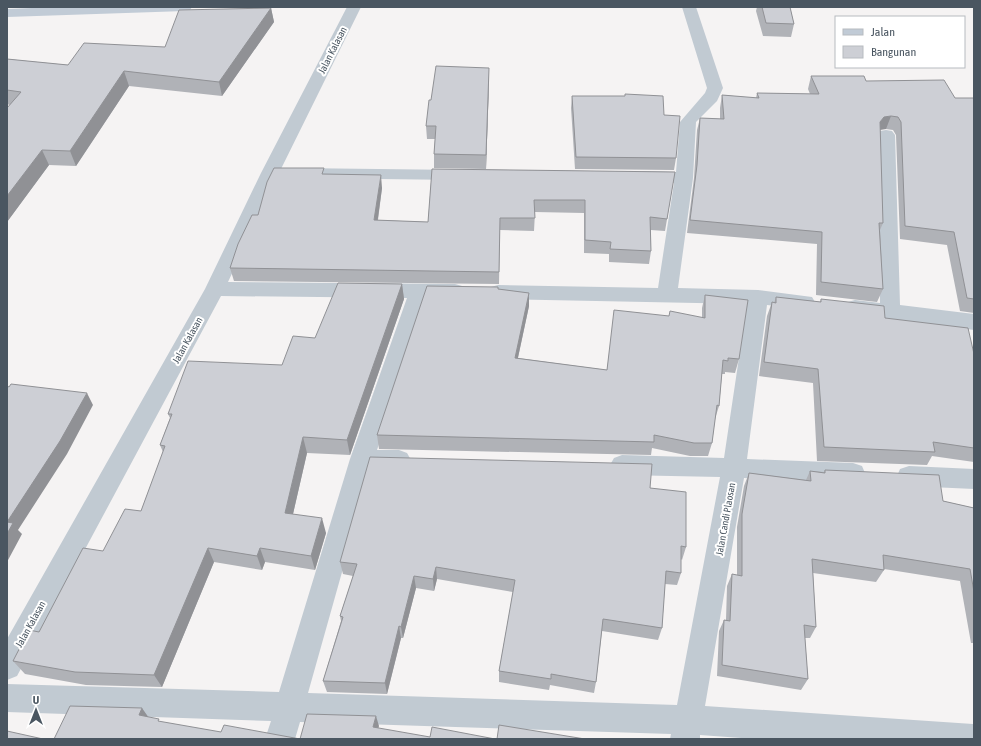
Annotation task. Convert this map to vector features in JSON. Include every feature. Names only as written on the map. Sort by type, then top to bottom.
[{"type":"main road","points":[[7,13],[186,7]]},
{"type":"street","name":"Jalan Kalasan","points":[[7,666],[215,289],[270,173],[354,7]]},
{"type":"street","points":[[667,295],[684,178],[688,122],[691,116],[712,96],[715,88],[689,7]]},
{"type":"street","points":[[886,135],[890,311]]},
{"type":"street","points":[[270,173],[477,175]]},
{"type":"street","points":[[629,177],[684,178]]},
{"type":"street","points":[[215,289],[758,297],[890,311],[974,322]]},
{"type":"street","points":[[280,739],[288,707],[362,459],[420,291]]},
{"type":"street","name":"Jalan Candi Plaosan","points":[[687,730],[734,468],[758,297]]},
{"type":"street","points":[[362,459],[417,460]]},
{"type":"street","points":[[600,465],[734,468],[974,479]]},
{"type":"street","points":[[7,698],[288,707],[687,730],[973,739]]},
{"type":"building","points":[[762,7],[790,7],[794,24],[766,23]]},
{"type":"building","points":[[271,8],[219,82],[124,71],[70,151],[42,150],[7,196],[7,108],[21,92],[7,90],[7,59],[68,65],[84,43],[165,47],[179,10]]},
{"type":"building","points":[[436,66],[489,68],[486,155],[434,154],[436,126],[426,126],[429,100],[431,100]]},
{"type":"building","points":[[811,76],[864,76],[866,81],[944,80],[955,98],[974,98],[974,299],[967,298],[954,232],[905,226],[901,122],[898,117],[884,117],[880,122],[883,223],[879,223],[883,289],[821,282],[822,232],[690,220],[697,165],[700,118],[724,119],[722,95],[759,98],[757,93],[819,94]]},
{"type":"building","points":[[625,94],[663,96],[664,115],[680,116],[676,158],[576,157],[572,96],[625,96]]},
{"type":"building","points":[[274,168],[324,168],[322,174],[381,175],[374,220],[428,222],[432,169],[675,172],[667,219],[650,217],[651,251],[610,249],[611,242],[585,240],[585,200],[534,200],[535,218],[500,218],[499,272],[230,268],[238,244],[252,215],[258,215],[267,182]]},
{"type":"building","points":[[338,283],[402,284],[347,440],[303,437],[285,513],[322,518],[311,556],[260,548],[257,556],[208,548],[154,675],[75,672],[13,661],[29,630],[39,632],[83,548],[103,551],[125,509],[141,511],[165,446],[160,445],[172,414],[168,414],[188,361],[282,365],[293,336],[315,338]]},
{"type":"building","points":[[427,286],[498,287],[498,289],[529,293],[515,358],[607,370],[614,310],[669,316],[670,311],[705,318],[705,295],[748,300],[739,359],[728,358],[728,361],[723,360],[719,406],[717,405],[712,443],[694,443],[654,435],[654,442],[377,435]]},
{"type":"building","points":[[776,297],[821,302],[821,299],[884,306],[885,318],[968,328],[974,354],[974,448],[933,442],[935,452],[824,447],[818,369],[764,362],[772,302],[776,303]]},
{"type":"building","points":[[11,384],[87,393],[60,441],[7,522],[7,386],[9,387]]},
{"type":"building","points":[[370,457],[652,464],[650,488],[686,492],[686,547],[681,546],[681,573],[666,571],[662,628],[603,619],[596,682],[551,674],[551,679],[499,671],[515,580],[436,567],[433,579],[414,576],[401,627],[399,626],[385,683],[323,681],[343,617],[340,616],[357,564],[340,562]]},
{"type":"building","points":[[825,470],[939,475],[943,501],[974,508],[974,592],[970,569],[883,555],[884,570],[812,559],[816,627],[804,625],[808,679],[722,665],[724,620],[730,621],[732,574],[742,576],[742,514],[749,473],[811,481],[810,471],[825,473]]},
{"type":"building","points":[[7,522],[13,523],[7,534]]},
{"type":"building","points":[[70,706],[142,708],[139,715],[159,719],[158,721],[221,732],[224,725],[300,739],[54,739]]},
{"type":"building","points":[[307,714],[376,716],[373,727],[430,737],[432,727],[495,739],[300,739]]},
{"type":"building","points":[[499,725],[585,739],[497,739]]},
{"type":"building","points":[[7,731],[43,739],[7,739]]}]
